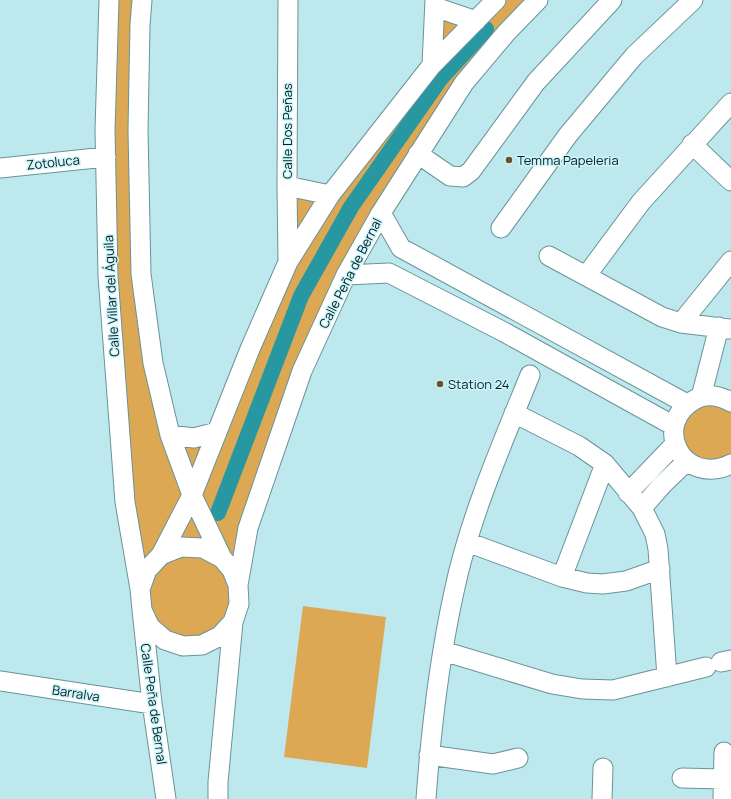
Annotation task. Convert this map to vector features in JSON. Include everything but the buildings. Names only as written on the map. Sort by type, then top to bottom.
[{"type":"street","name":"Calle Villar del Águila","points":[[109,0],[107,24],[106,157],[108,276],[125,502],[140,589]]},
{"type":"street","points":[[142,0],[140,25],[138,130],[141,274],[153,363],[170,435],[192,495],[222,558],[232,570],[238,585],[239,604],[233,622],[218,799]]},
{"type":"street","name":"Calle Dos Peñas","points":[[288,0],[288,262]]},
{"type":"street","name":"Calle Peña de Bernal","points":[[238,585],[248,528],[302,371],[346,275],[381,213],[464,83],[506,33],[538,0]]},
{"type":"street","points":[[418,154],[450,176],[463,177],[471,171],[536,82],[612,0]]},
{"type":"street","points":[[501,228],[568,135],[634,56],[693,0]]},
{"type":"street","points":[[432,65],[435,4],[486,11],[506,33]]},
{"type":"street","points":[[233,622],[220,636],[202,645],[183,646],[165,640],[150,627],[142,610],[140,589],[147,570],[161,555],[192,495],[250,349],[288,262],[330,195],[432,65],[486,11]]},
{"type":"street","points":[[586,276],[641,202],[692,144],[731,103]]},
{"type":"street","points":[[692,144],[731,181]]},
{"type":"street","name":"Zotoluca","points":[[0,168],[106,157]]},
{"type":"street","points":[[287,186],[330,195]]},
{"type":"street","points":[[381,213],[401,248],[518,313],[694,400],[712,396],[723,398],[731,402]]},
{"type":"street","points":[[549,256],[662,317],[681,323],[725,328],[694,400],[679,414],[674,426],[674,435],[678,451],[687,461],[697,468],[709,470],[721,468],[731,464]]},
{"type":"street","points":[[681,323],[731,261]]},
{"type":"street","points":[[346,275],[389,273],[504,332],[674,426]]},
{"type":"street","points":[[504,332],[518,313]]},
{"type":"street","points":[[426,799],[443,652],[454,591],[467,542],[490,473],[530,375]]},
{"type":"street","points":[[514,413],[579,446],[605,464],[642,508],[655,534],[660,569],[667,677]]},
{"type":"street","points":[[170,435],[194,438],[217,432]]},
{"type":"street","points":[[628,493],[676,444]]},
{"type":"street","points":[[642,508],[662,485],[687,461]]},
{"type":"street","points":[[562,576],[605,464]]},
{"type":"street","points":[[467,542],[586,583],[603,584],[626,581],[660,569]]},
{"type":"street","points":[[161,555],[181,547],[203,548],[222,558]]},
{"type":"street","name":"Calle Peña de Bernal","points":[[142,610],[152,704],[166,799]]},
{"type":"street","points":[[443,652],[552,684],[582,689],[613,690],[719,663]]},
{"type":"street","name":"Barralva","points":[[0,681],[152,704]]},
{"type":"street","points":[[723,799],[724,752]]},
{"type":"street","points":[[430,755],[493,764],[518,758]]},
{"type":"street","points":[[602,799],[603,768]]},
{"type":"street","points":[[682,778],[723,779]]},
{"type":"shaded area","points":[[109,0],[142,0],[141,274],[170,435],[217,432],[288,262],[287,186],[330,195],[432,65],[435,7],[476,21],[496,0],[538,0],[506,33],[346,275],[248,528],[239,604],[202,645],[150,627],[115,372]]},
{"type":"shaded area","points":[[731,402],[731,464],[687,461],[679,414],[687,404]]},
{"type":"shaded area","points":[[303,606],[386,617],[367,768],[284,757]]},
{"type":"waterway","points":[[218,513],[301,296],[351,207],[441,78],[486,29]]},
{"type":"place","name":"Temma Papeleria","points":[[509,160]]},
{"type":"place","name":"Station 24","points":[[440,384]]}]
